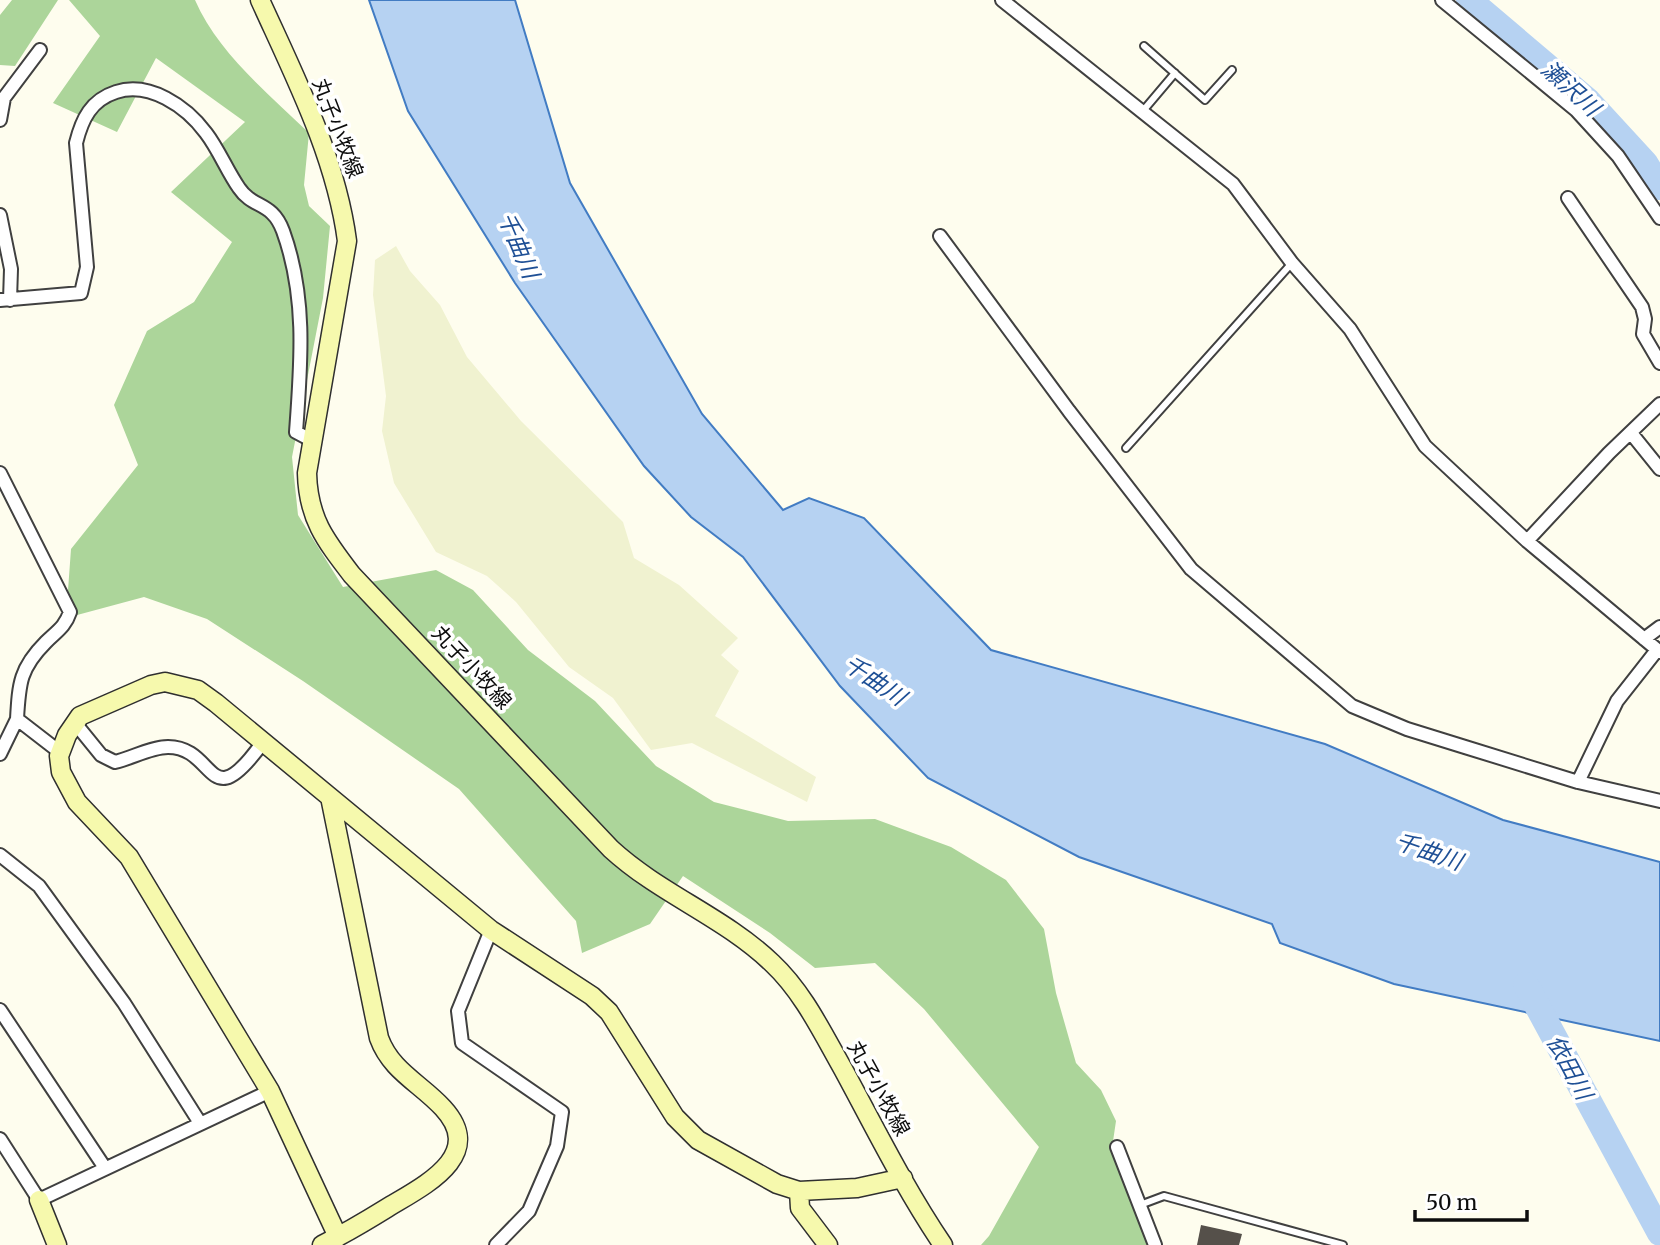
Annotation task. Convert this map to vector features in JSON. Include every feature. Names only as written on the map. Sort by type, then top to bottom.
[{"type":"street","name":"丸子小牧線","points":[[260,0],[335,182],[347,241],[311,440],[308,500],[321,532],[352,575],[630,867],[722,924],[772,963],[810,1011],[902,1178],[943,1245]]},
{"type":"street","points":[[1002,0],[1233,184],[1292,263],[1350,329],[1425,446],[1527,541],[1658,651],[1617,701],[1578,782]]},
{"type":"street","points":[[1443,0],[1576,110],[1618,156],[1660,218]]},
{"type":"street","points":[[0,120],[4,99],[40,50]]},
{"type":"street","points":[[0,215],[11,269],[5,300],[81,293],[87,267],[76,143],[80,127],[96,101],[112,93],[134,86],[160,94],[204,130],[240,191],[269,208],[282,228],[296,276],[300,311],[301,355],[296,432],[311,440]]},
{"type":"street","points":[[1568,198],[1642,307],[1645,319],[1643,334],[1660,363]]},
{"type":"street","points":[[940,236],[1069,411],[1192,569],[1352,706],[1407,729],[1578,782],[1660,801]]},
{"type":"street","points":[[1527,541],[1609,453],[1660,404]]},
{"type":"street","points":[[1631,433],[1660,469]]},
{"type":"street","points":[[0,473],[70,612],[65,626],[26,665],[19,684],[17,719],[0,754]]},
{"type":"street","points":[[1644,639],[1660,627]]},
{"type":"street","points":[[330,797],[384,1050],[402,1073],[441,1105],[454,1121],[459,1135],[455,1154],[431,1182],[330,1241],[271,1091],[129,857],[68,788],[61,772],[61,753],[80,716],[152,685],[165,682],[198,690],[263,742],[330,797],[491,930],[573,982],[609,1012],[675,1117],[698,1140],[777,1184],[799,1191],[857,1188],[902,1178]]},
{"type":"street","points":[[17,719],[61,753]]},
{"type":"street","points":[[75,723],[101,755],[116,762],[170,747],[187,753],[216,777],[233,778],[263,742]]},
{"type":"street","points":[[0,855],[39,887],[124,1003],[200,1124]]},
{"type":"street","points":[[491,930],[458,1011],[462,1043],[562,1112],[557,1146],[529,1212],[496,1245]]},
{"type":"street","points":[[0,1010],[105,1168]]},
{"type":"street","points":[[39,1200],[271,1091]]},
{"type":"street","points":[[2,1145],[39,1200],[57,1245]]},
{"type":"street","points":[[1116,1147],[1155,1245]]},
{"type":"street","points":[[799,1191],[800,1208],[828,1245]]},
{"type":"lane","points":[[1144,46],[1205,100],[1232,70]]},
{"type":"lane","points":[[1142,113],[1175,74]]},
{"type":"lane","points":[[1126,447],[1292,263]]},
{"type":"lane","points":[[1140,1205],[1164,1195],[1343,1245]]},
{"type":"green space","points":[[12,0],[58,0],[15,66],[0,65],[0,15]]},
{"type":"green space","points":[[69,0],[195,0],[230,55],[309,133],[304,185],[309,206],[330,226],[323,298],[292,457],[298,515],[343,587],[436,570],[473,590],[528,650],[595,701],[656,766],[714,802],[788,821],[875,819],[951,847],[1006,880],[1044,929],[1056,993],[1076,1063],[1101,1090],[1116,1121],[1112,1148],[1147,1245],[981,1245],[989,1236],[1039,1147],[924,1009],[875,963],[815,968],[770,933],[683,876],[650,924],[582,953],[576,921],[459,789],[303,681],[207,619],[144,597],[66,618],[71,549],[138,465],[114,405],[147,331],[194,302],[232,242],[171,192],[245,122],[156,58],[117,132],[53,103],[100,36]]},
{"type":"green space","points":[[396,246],[410,271],[440,305],[467,357],[521,421],[623,522],[634,558],[679,585],[738,638],[721,655],[739,671],[715,716],[816,777],[807,802],[692,743],[651,750],[613,698],[569,667],[516,602],[487,576],[436,552],[394,483],[382,431],[386,396],[373,295],[375,260]]},
{"type":"water","name":"千曲川","points":[[369,0],[515,0],[570,183],[702,414],[783,510],[809,498],[864,518],[991,650],[1325,744],[1503,820],[1660,862],[1660,1041],[1394,984],[1280,943],[1272,924],[1079,857],[928,778],[840,686],[743,557],[691,517],[644,466],[515,283],[408,111]]},
{"type":"building","points":[[1201,1225],[1242,1234],[1239,1245],[1197,1245]]},
{"type":"waterway","name":"瀬沢川","points":[[1469,0],[1588,101],[1645,163],[1660,187]]},
{"type":"waterway","name":"依田川","points":[[1526,985],[1660,1233]]}]
